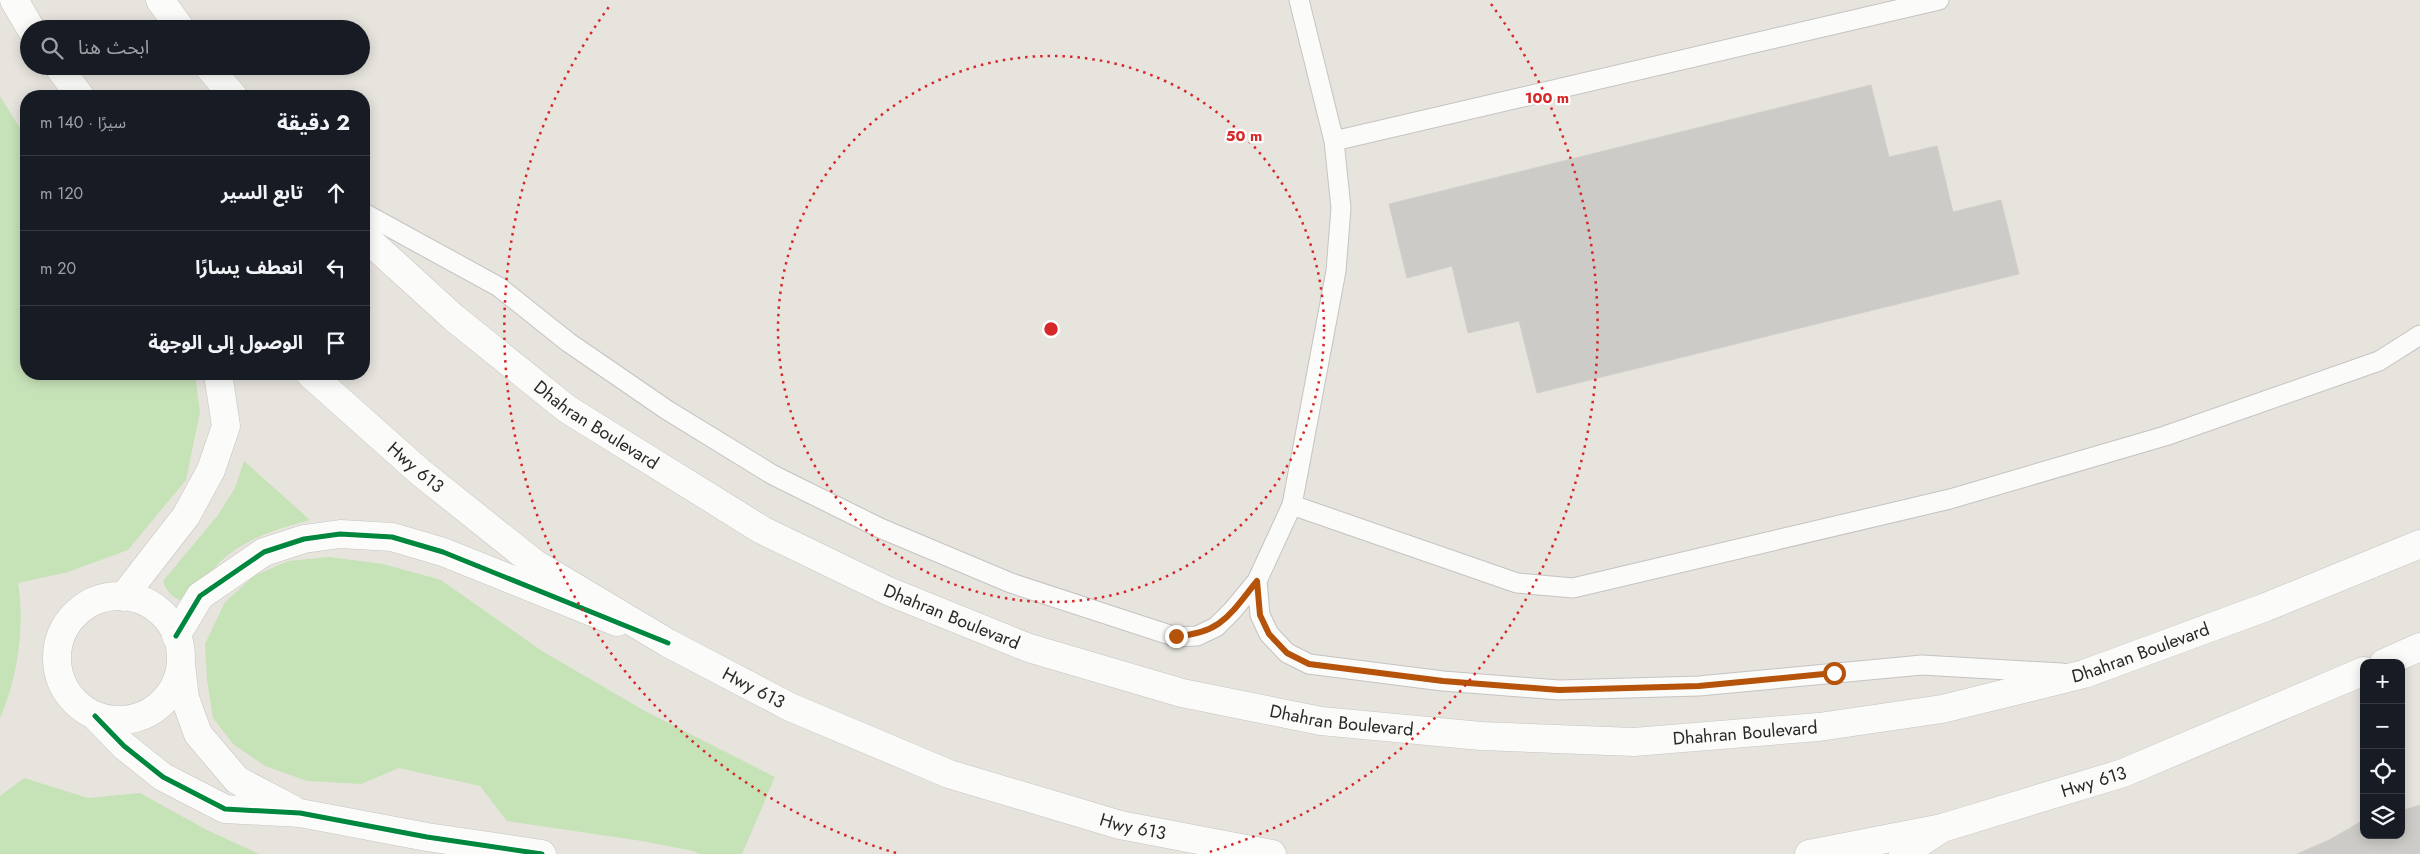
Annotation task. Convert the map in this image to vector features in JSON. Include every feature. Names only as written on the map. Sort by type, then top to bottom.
[{"type":"main road","points":[[14,0],[26,20]]},
{"type":"main road","points":[[160,0],[174,20]]},
{"type":"main road","points":[[58,75],[67,90]]},
{"type":"main road","points":[[65,75],[76,90]]},
{"type":"main road","points":[[216,75],[228,90]]},
{"type":"main road","name":"Dhahran Boulevard","points":[[370,241],[454,318],[567,409],[762,530],[888,591],[1029,648],[1182,693],[1321,721],[1481,736],[1634,742],[1819,728],[1942,709],[2084,674],[2266,607],[2420,544]]},
{"type":"main road","points":[[123,597],[186,516],[211,470],[226,426],[219,380]]},
{"type":"main road","name":"Hwy 613","points":[[317,380],[420,472],[534,563],[668,643],[790,707],[950,774],[1120,825],[1272,854]]},
{"type":"main road","points":[[176,636],[200,596],[264,552],[304,539],[340,534],[392,537],[443,552],[668,643]]},
{"type":"main road","points":[[300,813],[236,780],[198,734],[185,698],[179,644],[171,626],[159,611],[142,601],[123,597],[104,598],[86,606],[71,618],[61,635],[56,654],[58,674],[65,691],[78,706],[95,716],[124,746],[163,777],[225,809],[300,813],[427,838],[542,854]]},
{"type":"main road","points":[[2393,659],[2420,647]]},
{"type":"main road","points":[[95,716],[114,720],[133,719],[151,711],[166,698],[176,682],[181,663]]},
{"type":"main road","name":"Hwy 613","points":[[1809,854],[1942,828],[2123,773],[2360,673]]},
{"type":"main road","points":[[1903,854],[1942,828]]},
{"type":"lane","points":[[370,216],[499,287],[568,342],[667,410],[774,475],[880,528],[1011,583],[1176,636],[1197,636],[1216,627],[1257,581],[1292,505],[1336,271],[1341,208],[1334,141],[1299,0]]},
{"type":"lane","points":[[1334,141],[1939,0]]},
{"type":"lane","points":[[1292,505],[1517,583],[1572,588],[1950,499],[2165,436],[2379,361],[2420,335]]},
{"type":"lane","points":[[1257,581],[1260,615],[1269,634],[1287,653],[1309,664],[1443,681],[1559,690],[1699,686],[1922,665],[2084,674]]},
{"type":"green space","points":[[0,96],[20,128],[20,380],[196,380],[200,412],[186,480],[128,550],[68,572],[18,583],[21,617],[18,652],[11,686],[0,718]]},
{"type":"green space","points":[[244,461],[310,520],[273,531],[237,548],[213,569],[188,603],[169,593],[163,581],[218,515],[235,488]]},
{"type":"green space","points":[[329,557],[383,564],[441,580],[542,651],[645,711],[775,777],[742,854],[699,854],[693,851],[642,841],[507,821],[480,786],[399,768],[361,784],[307,781],[265,766],[233,744],[213,718],[207,680],[205,644],[225,602],[254,576],[288,561]]},
{"type":"green space","points":[[24,778],[88,798],[140,793],[205,829],[259,854],[0,854],[0,796]]},
{"type":"building","points":[[1871,85],[1889,157],[1937,146],[1953,212],[2001,200],[2019,274],[1537,393],[1519,321],[1468,333],[1452,266],[1407,278],[1389,204]]},
{"type":"building","points":[[2420,805],[2420,854],[2297,854],[2329,840],[2360,822],[2360,839],[2405,839],[2405,810]]},
{"type":"cycle path","points":[[176,636],[200,596],[264,552],[304,539],[340,534],[392,537],[443,552],[668,643]]},
{"type":"cycle path","points":[[95,716],[124,746],[163,777],[225,809],[300,813],[427,837],[542,854]]},
{"type":"route","points":[[1176,636],[1197,636],[1216,627],[1257,581],[1260,615],[1269,634],[1287,653],[1309,664],[1443,681],[1559,690],[1699,686],[1834,673]]}]
